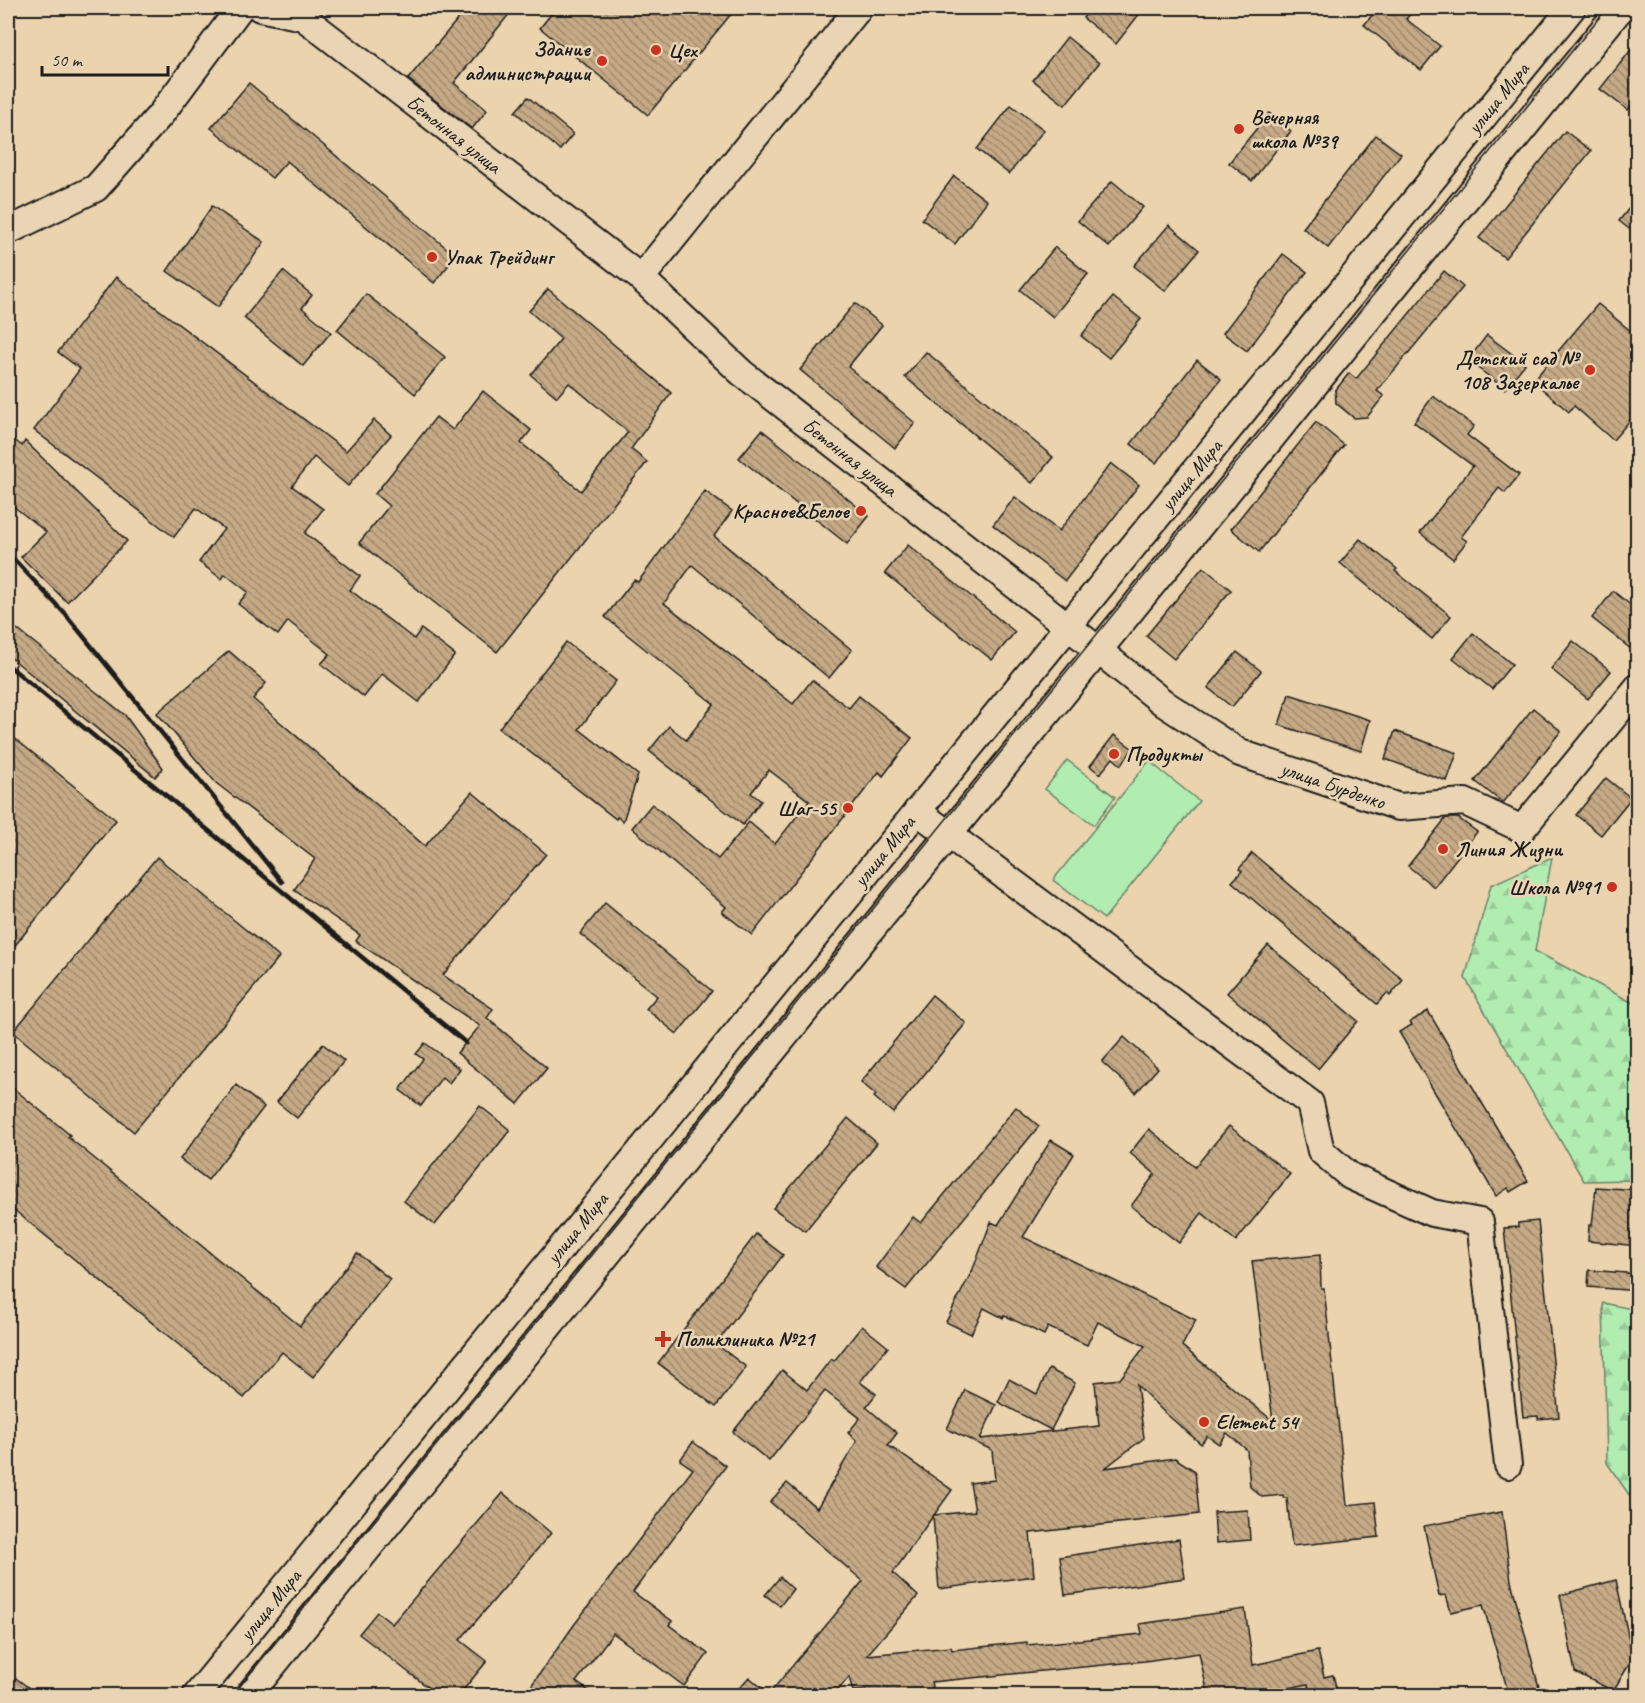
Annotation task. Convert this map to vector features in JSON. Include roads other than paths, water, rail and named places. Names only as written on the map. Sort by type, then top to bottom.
[{"type":"street","points":[[8,231],[96,188],[161,114],[240,8]]},
{"type":"street","name":"Бетонная улица","points":[[260,8],[303,17],[641,278],[742,373],[1098,650]]},
{"type":"street","points":[[641,278],[859,8]]},
{"type":"street","name":"улица Мира","points":[[196,1695],[1572,8]]},
{"type":"street","name":"улица Мира","points":[[248,1695],[1621,8]]},
{"type":"street","name":"улица Бурденко","points":[[1098,650],[1165,704],[1240,753],[1399,807],[1465,802],[1522,829],[1638,687]]},
{"type":"street","points":[[917,811],[1310,1103],[1321,1150],[1350,1176],[1432,1213],[1480,1222],[1508,1465]]},
{"type":"street","points":[[259,1618],[290,1643]]},
{"type":"tram line","points":[[232,1696],[1607,8]]},
{"type":"railway","points":[[8,553],[67,616],[282,882]]},
{"type":"railway","points":[[8,665],[466,1043]]},
{"type":"place","name":"Цех","points":[[656,50]]},
{"type":"place","name":"Здание администрации","points":[[602,61]]},
{"type":"place","name":"Вечерняя школа №39","points":[[1239,129]]},
{"type":"place","name":"Упак Трейдинг","points":[[432,257]]},
{"type":"place","name":"Детский сад № 108 Зазеркалье","points":[[1590,370]]},
{"type":"place","name":"Красное&Белое","points":[[861,511]]},
{"type":"place","name":"Продукты","points":[[1114,754]]},
{"type":"place","name":"Шаг-55","points":[[848,808]]},
{"type":"place","name":"Линия Жизни","points":[[1443,849]]},
{"type":"place","name":"Школа №91","points":[[1612,887]]},
{"type":"place","name":"Поликлиника №21","points":[[663,1339]]},
{"type":"place","name":"Element 54","points":[[1204,1422]]}]
